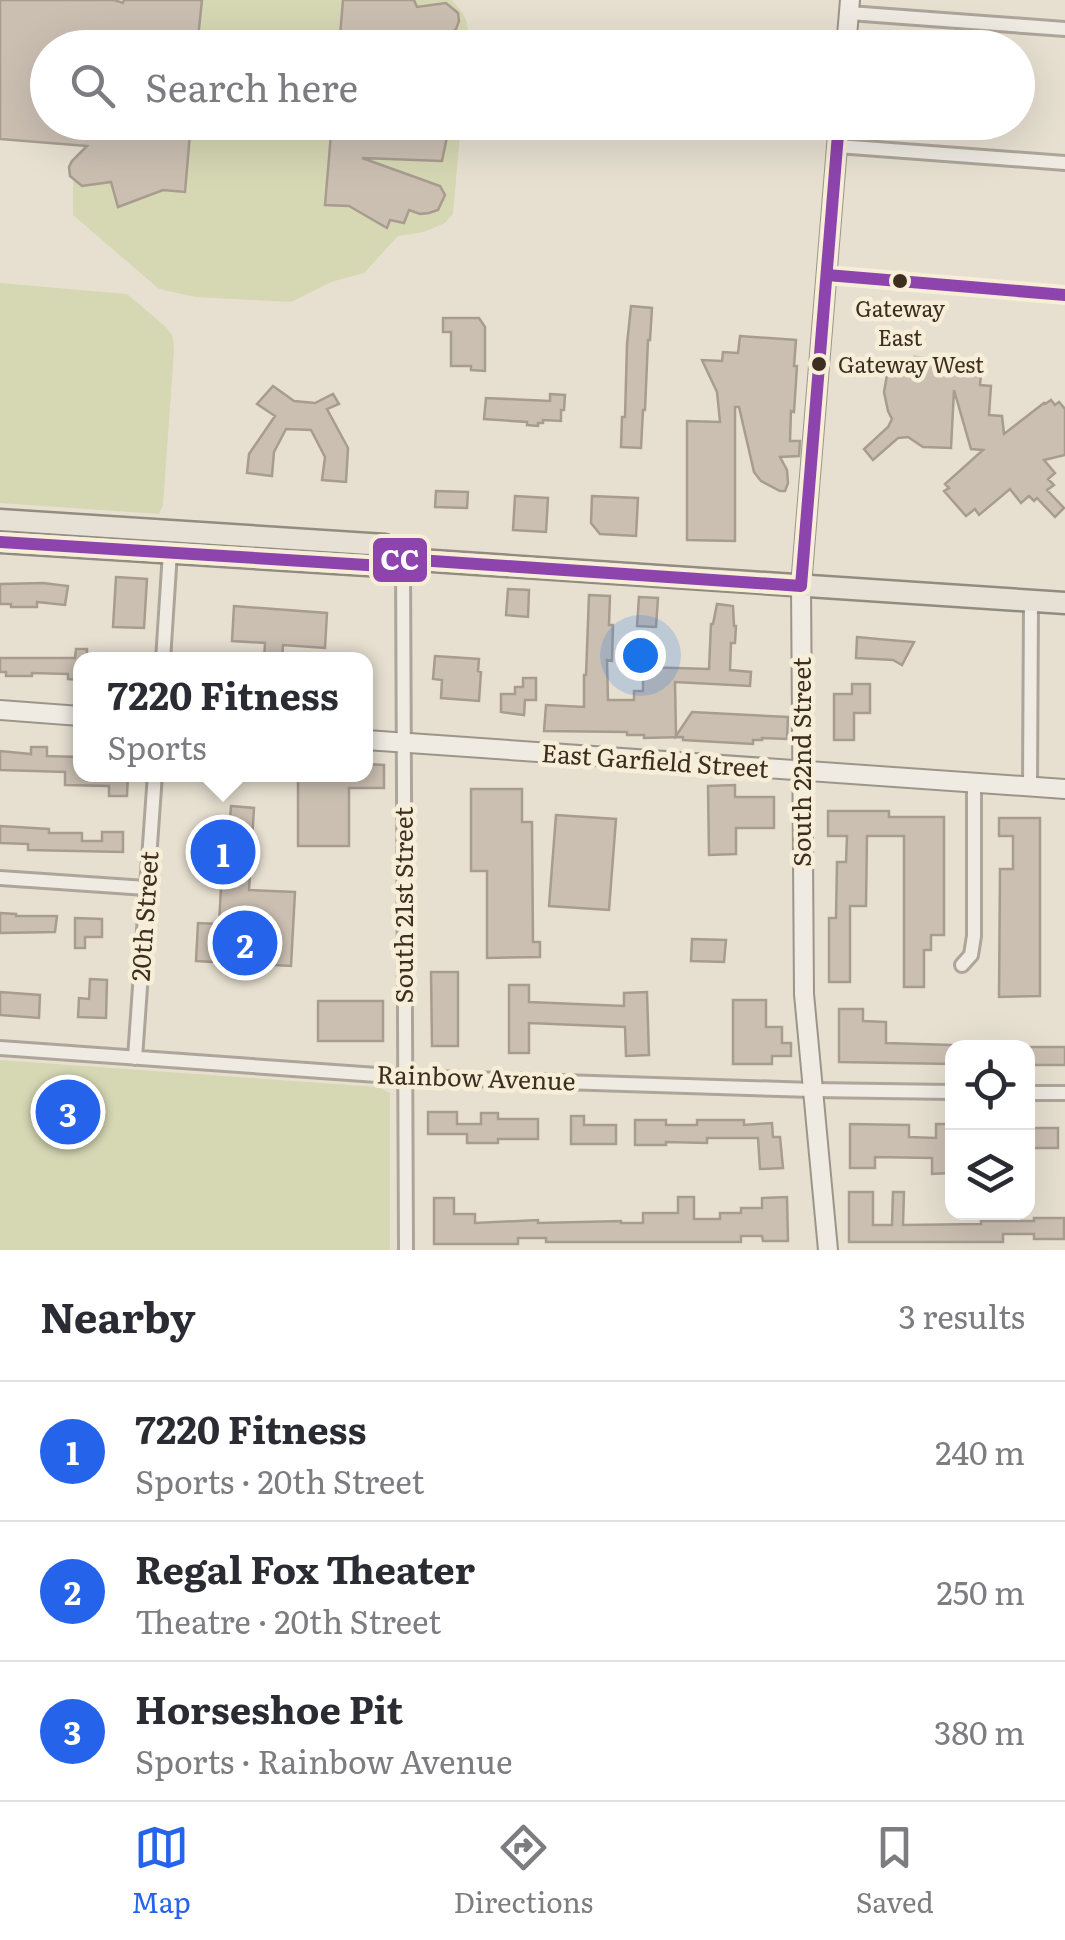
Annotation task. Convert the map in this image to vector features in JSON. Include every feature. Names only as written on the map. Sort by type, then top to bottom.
[{"type":"main road","points":[[0,520],[385,545],[403,559]]},
{"type":"main road","points":[[0,542],[382,566],[403,559],[1065,604]]},
{"type":"street","points":[[849,7],[1065,29]]},
{"type":"street","name":"South 22nd Street","points":[[828,1250],[804,994],[801,586],[838,140]]},
{"type":"street","points":[[838,146],[1065,163]]},
{"type":"street","points":[[827,275],[1065,295]]},
{"type":"street","points":[[164,652],[170,552]]},
{"type":"street","name":"South 21st Street","points":[[403,559],[406,1250]]},
{"type":"street","points":[[1030,787],[1031,601]]},
{"type":"street","points":[[0,710],[73,715]]},
{"type":"street","name":"East Garfield Street","points":[[373,741],[1065,789]]},
{"type":"street","name":"20th Street","points":[[134,1058],[154,782]]},
{"type":"street","points":[[962,965],[970,955],[974,936],[974,783]]},
{"type":"street","points":[[0,878],[146,888]]},
{"type":"street","name":"Rainbow Avenue","points":[[0,1048],[405,1077],[945,1092]]},
{"type":"street","points":[[1035,1093],[1065,1094]]},
{"type":"green space","points":[[80,0],[452,0],[467,30],[99,30]]},
{"type":"green space","points":[[105,140],[460,140],[453,214],[445,223],[424,232],[398,236],[364,273],[331,282],[291,302],[196,297],[159,289],[73,215],[69,167],[79,154],[105,147]]},
{"type":"green space","points":[[0,283],[127,294],[173,337],[163,505],[159,514],[0,503]]},
{"type":"green space","points":[[0,1060],[378,1087],[390,1093],[390,1250],[0,1250]]},
{"type":"building","points":[[0,0],[202,0],[199,30],[30,30],[30,140],[189,140],[185,192],[163,190],[118,207],[111,182],[82,186],[70,176],[72,161],[87,146],[0,139]]},
{"type":"building","points":[[343,0],[414,0],[417,7],[446,3],[458,13],[459,21],[455,30],[340,30]]},
{"type":"building","points":[[330,140],[446,140],[442,161],[362,158],[440,186],[445,195],[438,210],[420,214],[409,210],[404,223],[390,220],[387,228],[349,206],[325,205]]},
{"type":"building","points":[[631,306],[652,308],[641,448],[621,447]]},
{"type":"building","points":[[443,318],[479,318],[485,327],[485,371],[451,366],[451,332],[443,332]]},
{"type":"building","points":[[740,336],[796,340],[790,441],[800,441],[799,456],[780,457],[787,470],[785,491],[761,481],[754,472],[739,407],[735,407],[735,541],[687,540],[687,421],[720,422],[717,392],[702,360],[722,361],[723,352],[738,353]]},
{"type":"building","points":[[915,357],[982,364],[980,385],[991,386],[989,415],[1002,416],[1004,434],[1044,403],[1059,402],[1065,409],[1065,455],[1044,460],[1055,473],[1048,479],[1054,485],[1047,490],[1064,508],[1055,517],[1037,498],[1034,501],[1029,496],[1021,503],[1010,489],[979,515],[975,509],[966,516],[944,491],[949,488],[945,484],[983,450],[971,449],[954,390],[951,448],[923,447],[908,437],[898,438],[873,460],[864,449],[892,419],[884,392],[889,364],[895,365],[896,359],[915,361]]},
{"type":"building","points":[[273,386],[294,401],[315,403],[333,394],[339,404],[327,409],[348,448],[346,482],[322,480],[325,457],[311,430],[286,429],[274,452],[272,476],[247,473],[249,454],[275,416],[257,404]]},
{"type":"building","points":[[550,394],[565,395],[561,421],[543,420],[538,426],[484,419],[486,398],[550,401]]},
{"type":"building","points":[[436,491],[468,492],[467,508],[435,507]]},
{"type":"building","points":[[515,496],[548,498],[546,532],[513,530]]},
{"type":"building","points":[[592,496],[638,498],[636,536],[600,534],[591,523]]},
{"type":"building","points":[[116,577],[147,579],[144,628],[113,627]]},
{"type":"building","points":[[0,584],[68,586],[65,605],[0,604]]},
{"type":"building","points":[[508,589],[529,590],[528,617],[506,615]]},
{"type":"building","points":[[589,595],[610,596],[609,625],[613,625],[612,661],[607,660],[608,700],[634,700],[634,691],[643,691],[643,667],[709,669],[711,624],[717,604],[733,606],[736,626],[730,670],[751,672],[750,686],[675,682],[676,736],[692,712],[788,717],[787,739],[762,738],[753,740],[753,744],[683,737],[644,738],[627,732],[544,731],[546,705],[584,707]]},
{"type":"building","points":[[639,597],[658,598],[656,627],[637,626]]},
{"type":"building","points":[[234,606],[327,613],[325,648],[283,645],[283,652],[264,652],[265,643],[232,641]]},
{"type":"building","points":[[857,637],[914,642],[902,665],[893,660],[856,658]]},
{"type":"building","points":[[435,656],[479,659],[479,701],[441,698],[442,680],[433,679]]},
{"type":"building","points":[[0,658],[73,658],[73,679],[68,679],[68,674],[6,676],[6,672],[0,672]]},
{"type":"building","points":[[523,678],[536,678],[536,700],[525,700],[524,715],[501,712],[501,694],[515,694],[515,687],[523,687]]},
{"type":"building","points":[[852,684],[870,684],[870,713],[854,713],[854,740],[834,740],[834,694],[852,694]]},
{"type":"building","points":[[31,747],[47,747],[47,756],[73,757],[73,782],[128,782],[127,796],[109,796],[109,786],[65,785],[65,772],[0,770],[0,751],[31,754]]},
{"type":"building","points":[[373,764],[384,765],[384,788],[349,788],[349,846],[298,846],[298,782],[373,782]]},
{"type":"building","points":[[735,785],[735,797],[774,797],[774,828],[736,828],[736,854],[709,855],[708,786]]},
{"type":"building","points":[[471,789],[522,789],[522,822],[532,822],[533,942],[540,942],[540,957],[487,958],[487,871],[471,871]]},
{"type":"building","points":[[231,806],[254,808],[249,890],[295,892],[291,966],[196,961],[198,923],[219,924],[222,870],[194,868],[196,831],[229,833]]},
{"type":"building","points":[[828,811],[889,811],[889,817],[944,817],[944,935],[931,935],[931,950],[924,950],[924,987],[904,987],[904,836],[867,836],[866,906],[850,906],[850,982],[829,982],[829,918],[836,918],[837,862],[846,862],[847,836],[828,836]]},
{"type":"building","points":[[556,815],[616,819],[609,910],[549,906]]},
{"type":"building","points":[[999,818],[1040,818],[1040,996],[999,997],[1000,869],[1013,869],[1013,836],[999,836]]},
{"type":"building","points":[[0,826],[82,833],[82,841],[102,841],[102,832],[123,832],[123,852],[28,850],[28,844],[0,843]]},
{"type":"building","points":[[0,913],[57,916],[55,932],[0,933]]},
{"type":"building","points":[[75,918],[102,919],[102,937],[85,937],[85,948],[75,948]]},
{"type":"building","points":[[692,939],[726,940],[724,962],[691,961]]},
{"type":"building","points":[[431,972],[458,972],[458,1046],[432,1046]]},
{"type":"building","points":[[90,979],[107,980],[106,1018],[78,1017],[79,998],[89,999]]},
{"type":"building","points":[[509,985],[529,985],[529,1002],[624,1006],[624,993],[647,992],[649,1055],[626,1056],[625,1027],[529,1023],[529,1053],[509,1053]]},
{"type":"building","points":[[0,992],[40,995],[39,1018],[0,1015]]},
{"type":"building","points":[[733,1000],[766,1000],[766,1027],[782,1027],[782,1043],[791,1043],[791,1056],[772,1056],[772,1064],[733,1064]]},
{"type":"building","points":[[318,1001],[383,1001],[383,1041],[318,1041]]},
{"type":"building","points":[[839,1009],[863,1009],[863,1021],[886,1022],[886,1043],[945,1045],[945,1064],[839,1062]]},
{"type":"building","points":[[1035,1047],[1065,1047],[1065,1065],[1035,1065]]},
{"type":"building","points":[[428,1112],[457,1112],[457,1124],[481,1124],[481,1113],[498,1113],[498,1119],[538,1119],[538,1139],[467,1143],[467,1134],[428,1134]]},
{"type":"building","points":[[571,1116],[584,1116],[584,1125],[616,1125],[616,1144],[571,1144]]},
{"type":"building","points":[[635,1120],[666,1120],[666,1125],[697,1125],[697,1120],[744,1120],[744,1125],[772,1123],[773,1137],[780,1137],[783,1168],[760,1169],[758,1138],[635,1145]]},
{"type":"building","points":[[850,1124],[909,1125],[909,1137],[936,1138],[936,1124],[945,1124],[945,1173],[932,1174],[932,1158],[875,1157],[875,1168],[850,1168]]},
{"type":"building","points":[[1035,1128],[1058,1128],[1058,1148],[1035,1148]]},
{"type":"building","points":[[849,1192],[873,1192],[873,1225],[892,1225],[893,1192],[904,1192],[903,1225],[1064,1218],[1064,1239],[1003,1234],[1003,1242],[849,1242]]},
{"type":"building","points":[[678,1197],[694,1197],[694,1219],[720,1219],[720,1213],[762,1208],[762,1198],[787,1197],[788,1241],[741,1236],[741,1242],[546,1242],[546,1238],[518,1238],[518,1244],[434,1244],[434,1198],[454,1198],[454,1214],[475,1214],[475,1223],[643,1223],[643,1213],[678,1213]]},
{"type":"transit line","name":"CC","points":[[801,586],[838,140]]},
{"type":"transit line","name":"CC","points":[[827,275],[1065,295]]},
{"type":"transit line","name":"CC","points":[[0,542],[383,566],[403,559],[801,586]]},
{"type":"place","name":"Gateway East","points":[[900,281]]},
{"type":"place","name":"Gateway West","points":[[819,364]]},
{"type":"place","name":"7220 Fitness","points":[[223,852]]},
{"type":"place","name":"Regal Fox Theater","points":[[245,943]]},
{"type":"place","name":"Horseshoe Pit","points":[[68,1112]]}]
